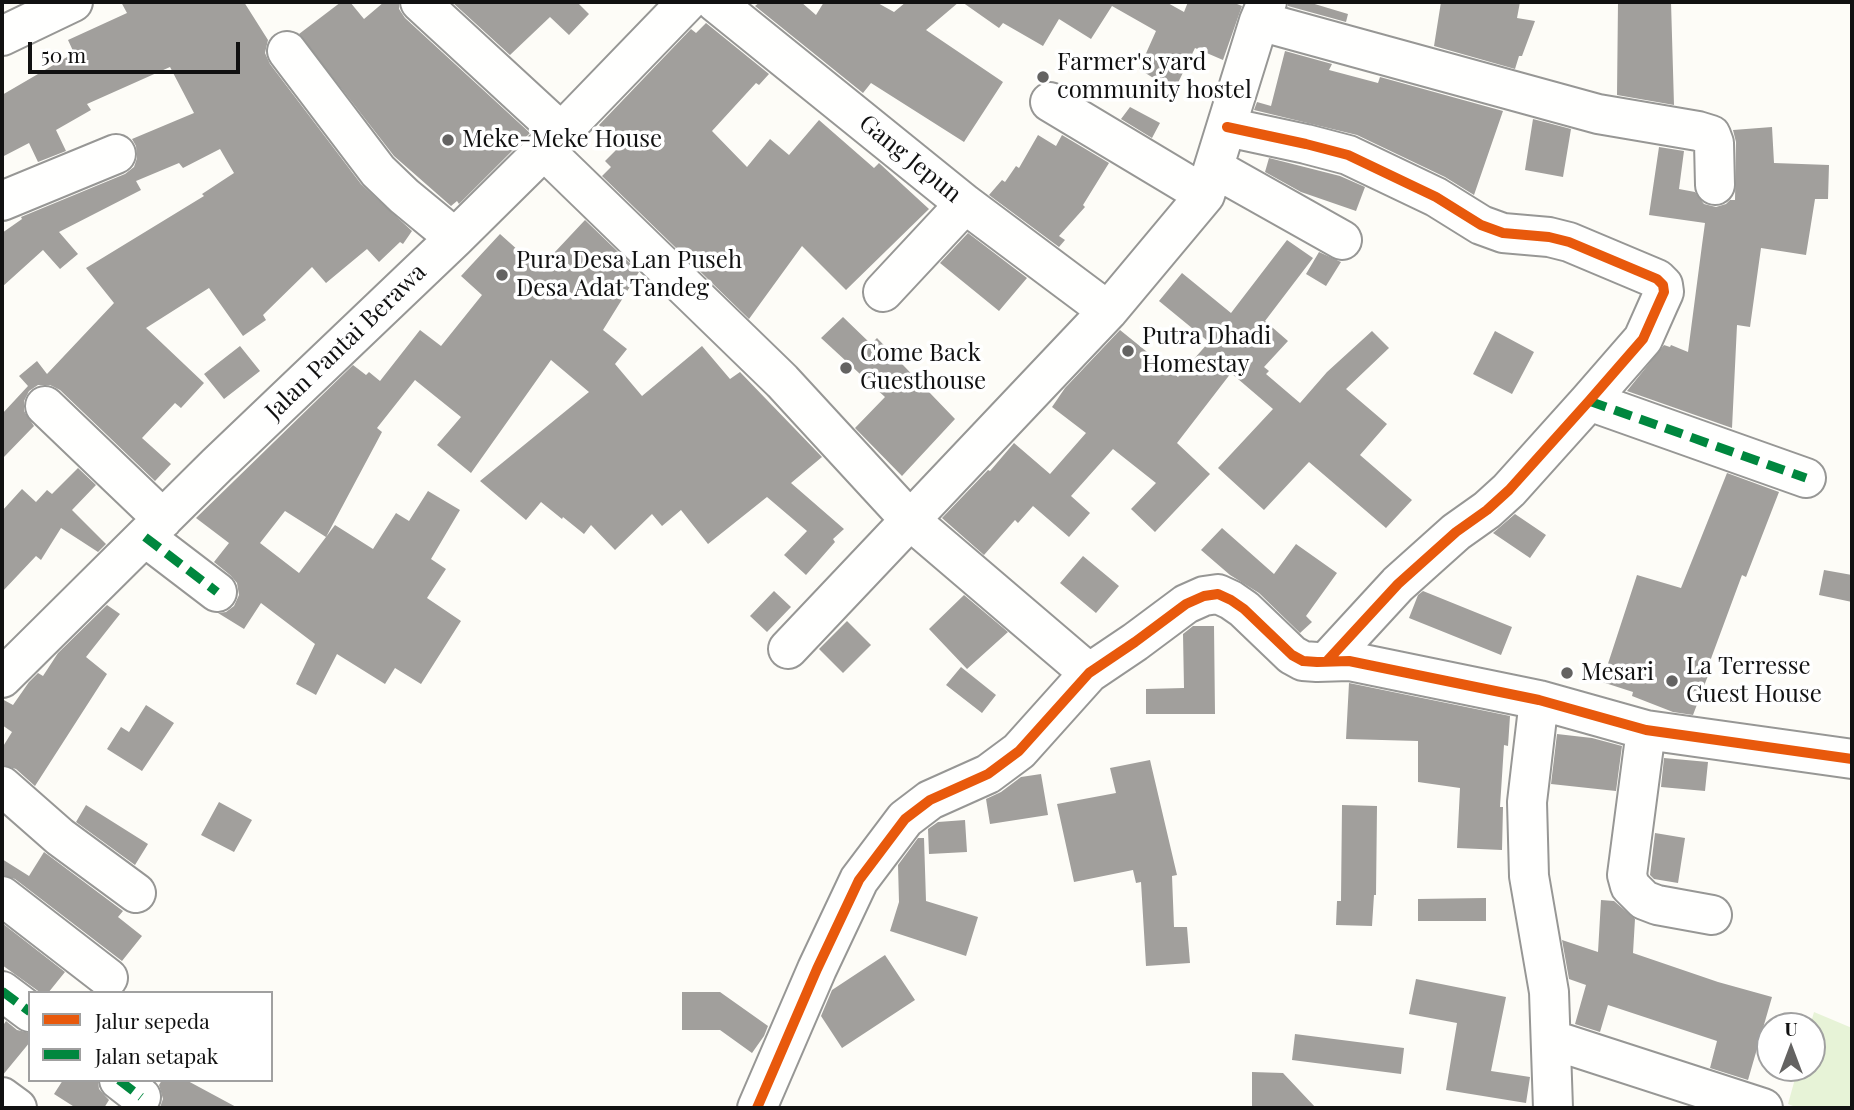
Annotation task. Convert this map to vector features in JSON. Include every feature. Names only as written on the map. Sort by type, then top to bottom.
[{"type":"street","points":[[2,36],[73,2]]},
{"type":"street","points":[[420,2],[911,520],[1089,673]]},
{"type":"street","name":"Jalan Pantai Berawa","points":[[2,678],[455,238],[687,2]]},
{"type":"street","name":"Gang Jepun","points":[[715,2],[965,204],[1108,311]]},
{"type":"street","points":[[788,649],[1108,311],[1210,181],[1263,11],[1598,114],[1711,135],[1714,143],[1715,185]]},
{"type":"street","points":[[287,51],[378,171],[455,238]]},
{"type":"street","points":[[1050,102],[1210,181],[1342,240]]},
{"type":"street","points":[[1227,127],[1348,155],[1436,197],[1481,225],[1503,233],[1549,237],[1569,242],[1657,279],[1663,285],[1664,292],[1643,339],[1589,401],[1509,490],[1398,583],[1328,660]]},
{"type":"street","points":[[2,201],[116,154]]},
{"type":"street","points":[[883,292],[965,204]]},
{"type":"street","points":[[1589,401],[1806,478]]},
{"type":"street","points":[[45,406],[154,528],[216,592]]},
{"type":"street","points":[[757,1108],[859,880],[905,819],[930,800],[988,774],[1019,751],[1089,673],[1186,604],[1204,596],[1218,594],[1244,609],[1292,655],[1303,661],[1328,660],[1375,665],[1539,700],[1646,730],[1852,759]]},
{"type":"street","points":[[1539,700],[1527,803],[1529,876],[1545,961],[1553,1040],[1553,1108]]},
{"type":"street","points":[[1646,730],[1627,875],[1630,887],[1644,900],[1657,905],[1712,915]]},
{"type":"street","points":[[2,786],[60,836],[136,894]]},
{"type":"street","points":[[2,896],[108,978]]},
{"type":"street","points":[[2,990],[28,1010]]},
{"type":"street","points":[[1553,1040],[1763,1108]]},
{"type":"street","points":[[2,1097],[18,1108]]},
{"type":"green space","points":[[1826,1017],[1852,1028],[1852,1108],[1798,1108],[1788,1104],[1794,1082],[1826,1082]]},
{"type":"building","points":[[121,2],[244,2],[268,40],[265,53],[270,64],[361,184],[412,231],[403,244],[400,242],[379,262],[367,249],[326,283],[312,267],[263,315],[266,320],[243,336],[209,288],[146,328],[204,383],[181,408],[175,403],[142,438],[171,464],[155,481],[60,390],[50,385],[38,385],[29,391],[24,401],[24,411],[34,426],[2,459],[2,414],[28,386],[19,376],[37,361],[47,374],[114,303],[86,268],[204,196],[202,194],[234,173],[220,149],[183,168],[179,163],[136,181],[141,190],[59,232],[78,254],[60,269],[43,250],[2,287],[2,233],[22,219],[21,217],[125,174],[134,167],[137,158],[132,139],[194,113],[170,67],[87,104],[91,110],[56,130],[66,151],[38,162],[29,143],[2,157],[2,95],[74,53],[68,40],[127,13]]},
{"type":"building","points":[[341,2],[350,2],[364,19],[384,2],[399,2],[399,9],[405,18],[530,133],[459,204],[457,201],[451,206],[394,156],[299,34]]},
{"type":"building","points":[[452,2],[577,2],[589,14],[569,35],[550,17],[510,55]]},
{"type":"building","points":[[760,2],[801,2],[816,15],[824,2],[876,2],[894,12],[906,2],[959,2],[926,30],[1003,82],[964,142],[871,83],[863,93],[755,6]]},
{"type":"building","points":[[962,2],[1166,2],[1184,12],[1188,2],[1232,2],[1242,6],[1223,60],[1195,48],[1174,91],[1139,69],[1156,31],[1112,6],[1091,39],[1059,19],[1043,46],[1003,23],[999,28]]},
{"type":"building","points":[[1288,2],[1308,2],[1348,14],[1346,22],[1288,6]]},
{"type":"building","points":[[1441,2],[1520,2],[1517,18],[1535,21],[1515,69],[1434,46]]},
{"type":"building","points":[[1618,2],[1671,2],[1674,105],[1617,95]]},
{"type":"building","points":[[706,23],[769,74],[759,85],[756,83],[712,131],[747,167],[770,139],[789,155],[819,120],[874,168],[879,163],[929,209],[846,290],[802,246],[749,319],[602,176],[611,167],[605,161],[619,147],[599,125],[691,29],[696,33]]},
{"type":"building","points":[[1285,51],[1332,64],[1329,70],[1378,83],[1380,77],[1503,111],[1474,195],[1445,177],[1357,135],[1254,110],[1257,102],[1271,106]]},
{"type":"building","points":[[1130,107],[1160,123],[1152,138],[1121,119]]},
{"type":"building","points":[[1533,119],[1571,129],[1563,177],[1525,170]]},
{"type":"building","points":[[1772,127],[1774,163],[1829,165],[1828,199],[1815,199],[1806,255],[1761,248],[1750,327],[1737,325],[1732,428],[1627,391],[1664,345],[1688,352],[1705,223],[1649,215],[1659,147],[1684,151],[1679,189],[1695,192],[1704,204],[1716,207],[1735,200],[1736,142],[1733,130]]},
{"type":"building","points":[[1038,135],[1056,146],[1062,135],[1109,163],[1083,205],[1085,207],[1059,236],[1065,240],[1059,247],[989,195],[1002,180],[1005,182],[1016,166],[1019,168]]},
{"type":"building","points":[[1269,158],[1340,176],[1365,187],[1356,211],[1301,192],[1265,172]]},
{"type":"building","points":[[585,220],[639,272],[603,330],[627,349],[615,364],[642,396],[702,346],[730,379],[740,372],[822,457],[791,483],[844,529],[833,539],[835,542],[806,575],[784,555],[807,531],[767,497],[708,544],[681,510],[662,526],[652,514],[615,550],[591,525],[584,534],[541,502],[526,520],[480,481],[589,392],[551,360],[471,473],[437,445],[461,417],[415,380],[377,428],[382,432],[326,537],[335,525],[373,549],[396,513],[409,521],[428,491],[460,510],[431,559],[446,569],[427,598],[461,621],[421,684],[395,668],[385,684],[337,654],[316,695],[296,684],[315,644],[261,603],[244,629],[218,613],[226,612],[234,606],[239,595],[237,583],[214,562],[229,543],[196,518],[353,365],[366,375],[369,372],[380,381],[420,330],[441,346],[482,295],[461,276],[500,234],[539,269]],"holes":[[[285,511],[326,537],[299,573],[260,543]]]},
{"type":"building","points":[[968,233],[1027,278],[999,311],[940,263]]},
{"type":"building","points":[[1287,240],[1313,258],[1265,321],[1288,341],[1264,367],[1269,371],[1266,374],[1300,403],[1327,372],[1372,331],[1389,348],[1346,389],[1387,424],[1360,455],[1412,500],[1386,528],[1309,462],[1264,510],[1218,468],[1273,409],[1231,373],[1177,443],[1210,474],[1155,532],[1131,509],[1156,483],[1113,449],[1071,496],[1090,513],[1069,537],[1033,506],[1018,523],[1015,520],[984,555],[942,518],[1014,443],[1050,474],[1086,433],[1052,407],[1065,388],[1120,330],[1178,377],[1209,342],[1159,301],[1182,273],[1231,313]]},
{"type":"building","points":[[1319,252],[1341,262],[1326,286],[1306,274]]},
{"type":"building","points":[[843,317],[871,344],[877,338],[955,419],[902,476],[855,428],[885,397],[821,338]]},
{"type":"building","points":[[1495,331],[1534,352],[1512,394],[1473,374]]},
{"type":"building","points":[[240,346],[260,371],[224,399],[204,374]]},
{"type":"building","points":[[78,468],[96,485],[72,510],[106,544],[98,552],[61,528],[41,560],[36,556],[2,592],[2,511],[22,489],[36,502],[47,490],[52,494]]},
{"type":"building","points":[[1727,473],[1779,492],[1746,577],[1742,575],[1693,715],[1673,712],[1632,696],[1633,692],[1602,682],[1637,575],[1681,588]]},
{"type":"building","points":[[1515,514],[1546,535],[1530,558],[1493,533]]},
{"type":"building","points":[[1222,528],[1274,574],[1296,544],[1337,573],[1306,616],[1312,622],[1300,633],[1259,593],[1230,575],[1201,550]]},
{"type":"building","points":[[1083,556],[1119,586],[1096,613],[1060,583]]},
{"type":"building","points":[[1824,570],[1852,575],[1852,602],[1819,595]]},
{"type":"building","points":[[774,591],[791,607],[767,632],[750,616]]},
{"type":"building","points":[[1423,591],[1512,627],[1501,655],[1409,618],[1418,595]]},
{"type":"building","points":[[964,595],[1008,632],[967,669],[929,629]]},
{"type":"building","points":[[107,605],[120,614],[86,657],[107,674],[35,786],[16,769],[2,765],[2,748],[12,732],[2,725],[2,699],[13,705],[29,682],[38,673],[43,676],[58,653]]},
{"type":"building","points":[[847,621],[871,645],[843,673],[819,649]]},
{"type":"building","points":[[1193,626],[1214,626],[1215,714],[1146,714],[1146,689],[1184,688],[1183,634]]},
{"type":"building","points":[[961,667],[996,695],[982,713],[946,685]]},
{"type":"building","points":[[1349,683],[1510,716],[1508,746],[1504,745],[1500,807],[1503,807],[1502,850],[1457,848],[1460,788],[1418,782],[1418,741],[1346,739]]},
{"type":"building","points":[[146,705],[174,723],[142,771],[107,749],[121,727],[129,732]]},
{"type":"building","points":[[1557,734],[1592,738],[1622,746],[1616,791],[1551,784]]},
{"type":"building","points":[[1664,758],[1708,762],[1705,791],[1661,787]]},
{"type":"building","points":[[1150,760],[1177,875],[1172,876],[1174,927],[1187,927],[1190,963],[1146,966],[1141,882],[1136,883],[1133,870],[1074,882],[1057,804],[1116,793],[1110,768]]},
{"type":"building","points":[[1041,774],[1048,815],[990,824],[986,799],[1021,777]]},
{"type":"building","points":[[219,802],[252,820],[234,852],[201,835]]},
{"type":"building","points":[[86,805],[148,844],[135,865],[76,822]]},
{"type":"building","points":[[1342,805],[1377,806],[1376,895],[1372,926],[1336,925],[1337,901],[1341,901]]},
{"type":"building","points":[[965,820],[967,852],[929,854],[928,829],[938,822]]},
{"type":"building","points":[[1655,833],[1685,838],[1678,883],[1654,879],[1650,875]]},
{"type":"building","points":[[918,838],[924,838],[926,901],[978,917],[966,956],[890,931],[899,902],[898,865]]},
{"type":"building","points":[[44,852],[123,911],[118,917],[142,936],[122,961],[15,879],[2,875],[2,859],[29,876]]},
{"type":"building","points":[[1486,898],[1486,921],[1418,921],[1418,899]]},
{"type":"building","points":[[1601,900],[1614,901],[1635,919],[1633,953],[1772,997],[1768,1012],[1756,1012],[1756,1052],[1748,1080],[1710,1068],[1717,1041],[1608,1005],[1600,1032],[1575,1024],[1586,985],[1569,979],[1562,940],[1598,952]]},
{"type":"building","points":[[2,923],[65,972],[50,991],[38,991],[2,965]]},
{"type":"building","points":[[885,955],[915,1000],[842,1048],[821,1016],[832,990]]},
{"type":"building","points":[[1416,979],[1506,997],[1491,1071],[1530,1077],[1526,1103],[1446,1090],[1457,1023],[1409,1014]]},
{"type":"building","points":[[682,992],[720,992],[768,1026],[764,1036],[752,1053],[720,1030],[682,1030]]},
{"type":"building","points":[[6,1021],[17,1030],[28,1033],[28,1044],[2,1076],[2,1027]]},
{"type":"building","points":[[1295,1034],[1404,1048],[1401,1074],[1292,1060]]},
{"type":"building","points":[[1252,1072],[1283,1073],[1316,1108],[1252,1108]]},
{"type":"building","points":[[62,1082],[98,1082],[99,1089],[109,1100],[104,1108],[76,1108],[54,1094]]},
{"type":"building","points":[[161,1082],[190,1082],[238,1108],[163,1108],[160,1107],[163,1099],[159,1085]]},
{"type":"marked path","points":[[1589,401],[1806,478]]},
{"type":"marked path","points":[[145,537],[217,592]]},
{"type":"marked path","points":[[2,991],[28,1010]]},
{"type":"marked path","points":[[122,1082],[141,1097]]},
{"type":"cycle path","points":[[1227,127],[1348,155],[1436,197],[1481,225],[1503,233],[1549,237],[1569,242],[1657,279],[1663,285],[1664,292],[1643,339],[1589,401],[1509,490],[1456,532],[1398,584],[1328,660]]},
{"type":"cycle path","points":[[757,1108],[859,880],[905,819],[930,800],[988,774],[1019,751],[1089,673],[1186,604],[1204,596],[1218,594],[1231,600],[1292,655],[1303,661],[1349,661],[1539,700],[1646,730],[1852,759]]},
{"type":"place","name":"Farmer's yard community hostel","points":[[1043,77]]},
{"type":"place","name":"Meke-Meke House","points":[[448,140]]},
{"type":"place","name":"Pura Desa Lan Puseh Desa Adat Tandeg","points":[[502,275]]},
{"type":"place","name":"Putra Dhadi Homestay","points":[[1128,351]]},
{"type":"place","name":"Come Back Guesthouse","points":[[846,368]]},
{"type":"place","name":"Mesari","points":[[1567,673]]},
{"type":"place","name":"La Terresse Guest House","points":[[1672,681]]}]
